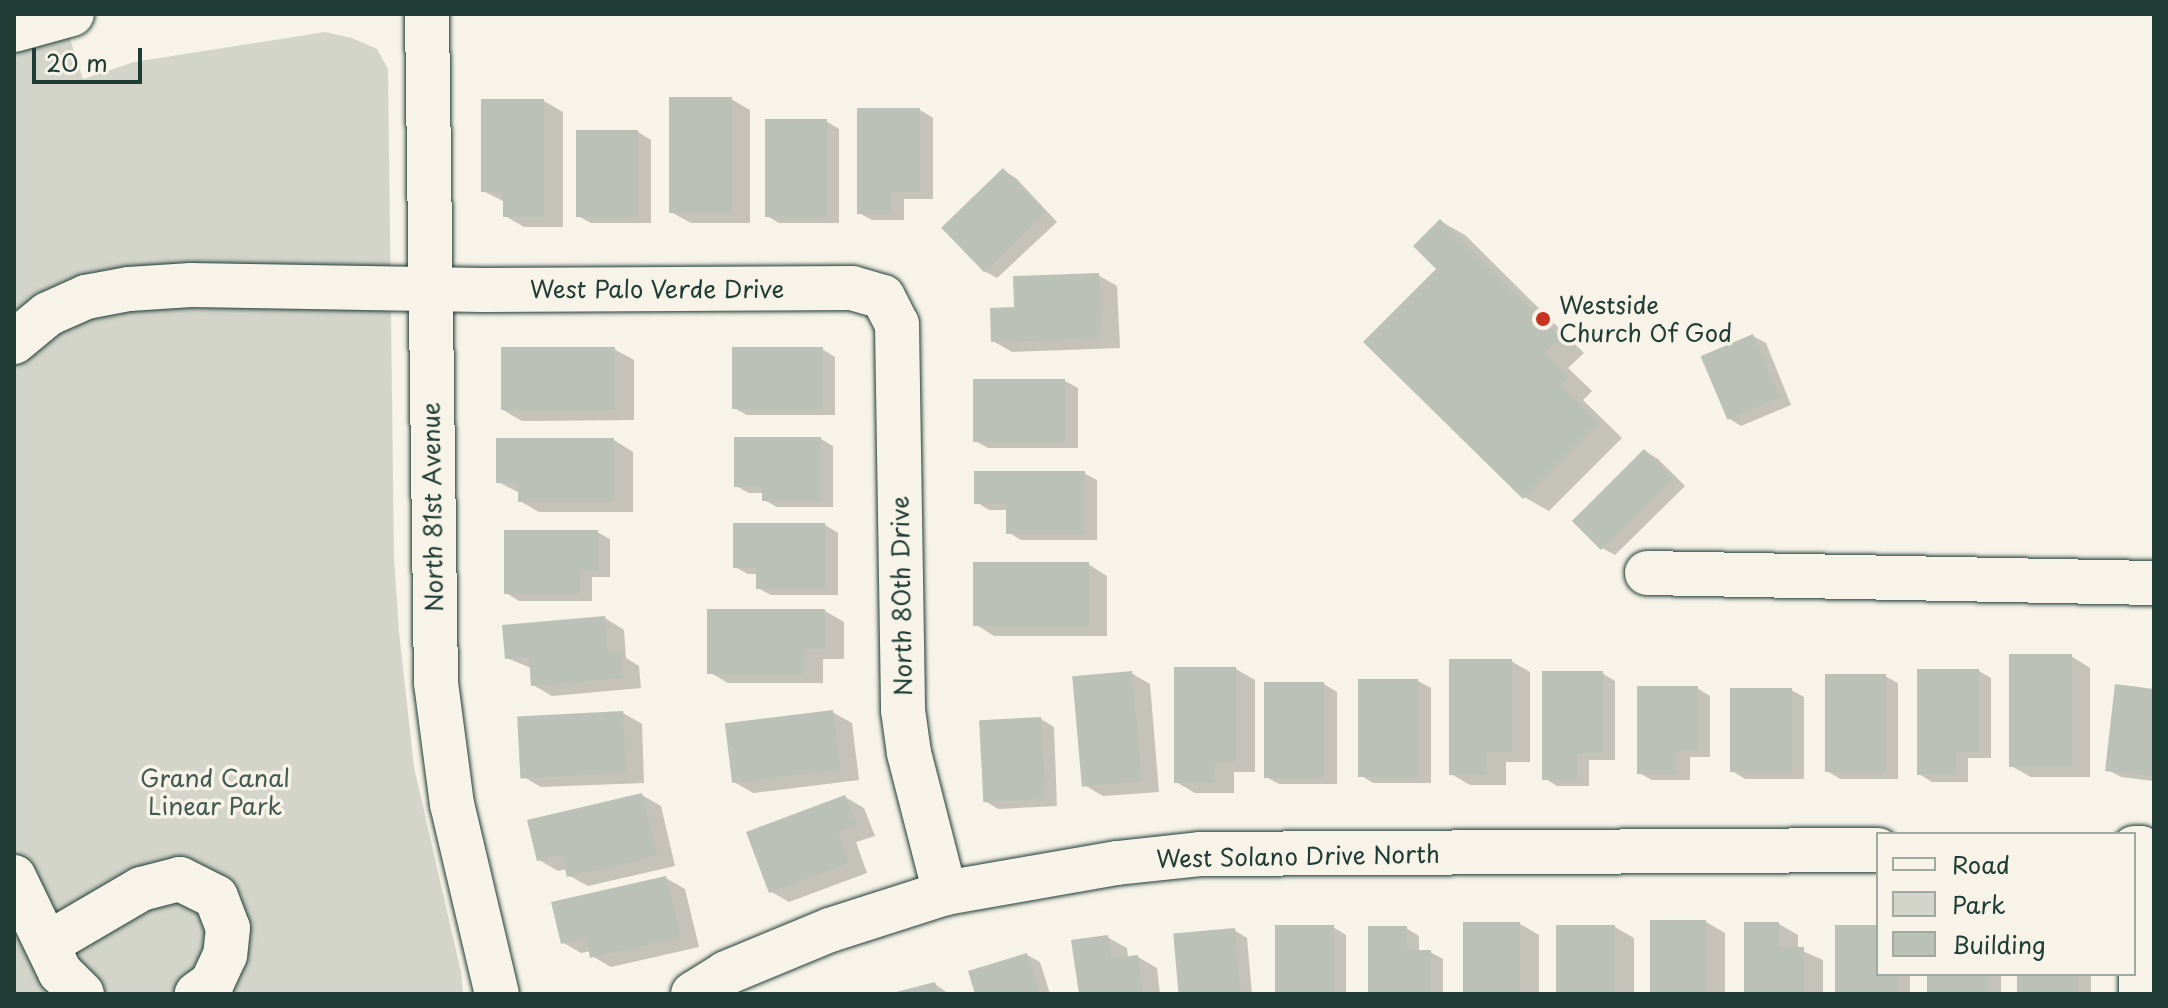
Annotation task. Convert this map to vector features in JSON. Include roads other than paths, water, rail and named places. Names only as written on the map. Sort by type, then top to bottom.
[{"type":"street","points":[[14,30],[72,14]]},
{"type":"street","name":"North 81st Avenue","points":[[427,14],[436,683],[452,804],[497,994]]},
{"type":"street","name":"West Palo Verde Drive","points":[[14,342],[48,314],[86,297],[129,289],[191,285],[429,289],[852,288],[883,297]]},
{"type":"street","name":"North 80th Drive","points":[[883,297],[897,324],[903,710],[909,753],[945,893]]},
{"type":"street","points":[[1647,573],[2154,583]]},
{"type":"street","points":[[2138,848],[2141,994]]},
{"type":"street","name":"West Solano Drive North","points":[[693,994],[726,973],[830,930],[945,893],[1063,871],[1200,854],[1876,850]]},
{"type":"street","points":[[14,877],[60,972],[82,994]]},
{"type":"street","points":[[47,944],[141,889],[180,879],[216,897],[228,928],[225,955],[212,983],[197,994]]},
{"type":"place","name":"Westside Church Of God","points":[[1543,319]]},
{"type":"park label","name":"Grand Canal Linear Park","points":[[215,792]]}]
